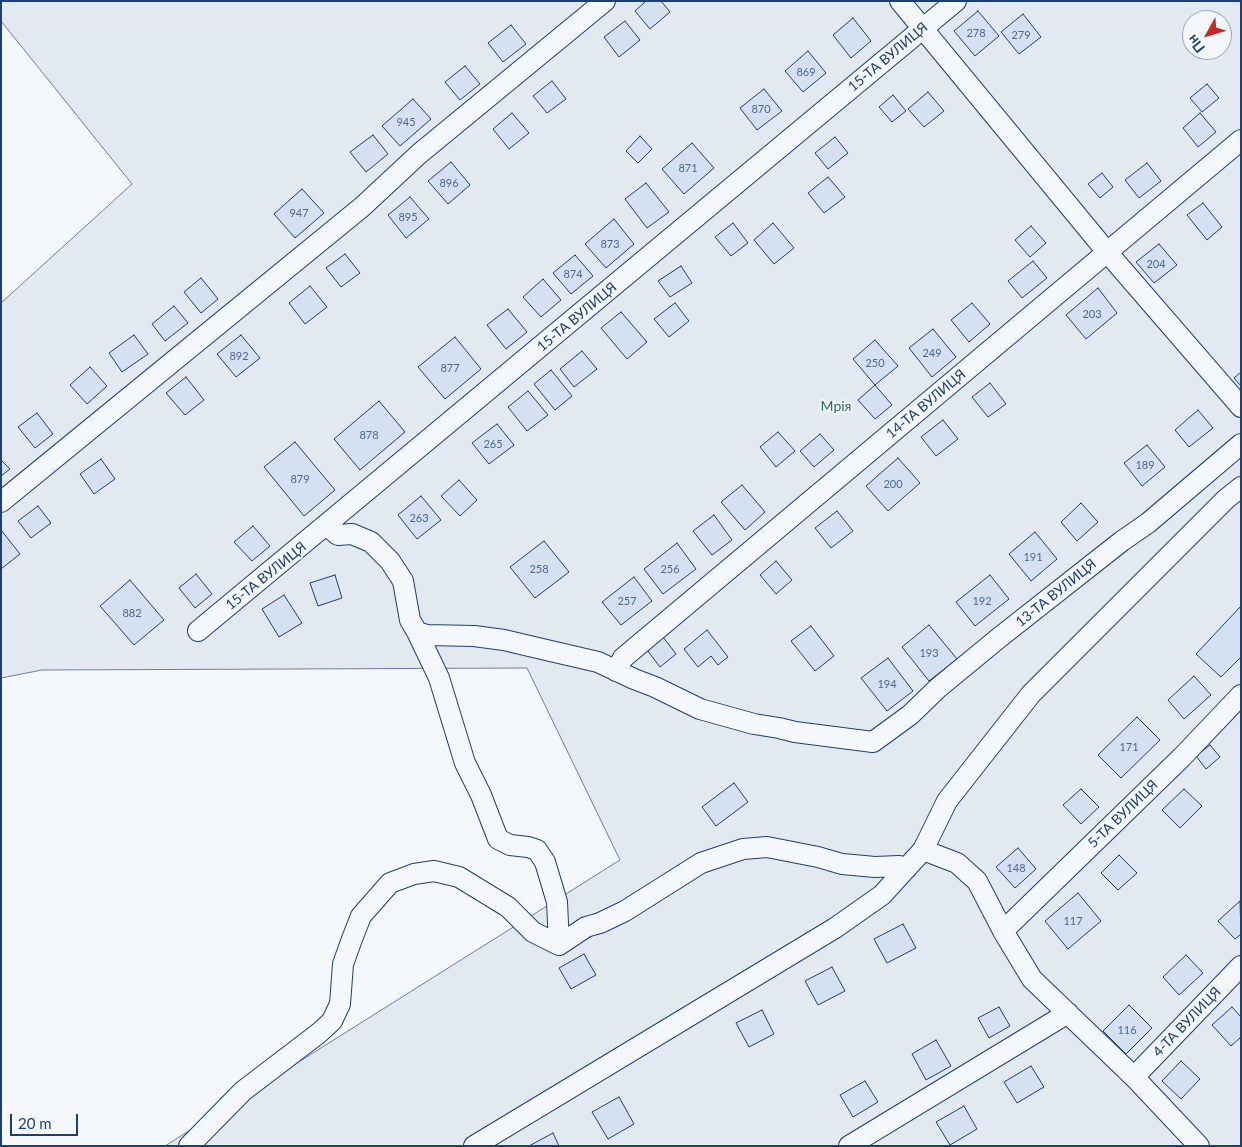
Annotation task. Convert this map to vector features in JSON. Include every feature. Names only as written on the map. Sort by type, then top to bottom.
[{"type":"street","points":[[1,502],[362,207],[419,154],[605,1]]},
{"type":"street","points":[[900,1],[1107,252],[1241,407]]},
{"type":"street","name":"15-ТА ВУЛИЦЯ","points":[[198,631],[327,526],[956,1]]},
{"type":"street","name":"14-ТА ВУЛИЦЯ","points":[[616,670],[623,658],[1241,140]]},
{"type":"street","name":"13-ТА ВУЛИЦЯ","points":[[616,670],[655,686],[700,709],[754,724],[795,732],[873,742],[910,715],[938,688],[1000,637],[1115,546],[1148,523],[1241,444]]},
{"type":"street","points":[[474,1146],[835,928],[882,895],[923,850],[947,801],[1031,694],[1226,499],[1241,487]]},
{"type":"street","points":[[327,526],[338,535],[352,534],[371,542],[390,561],[403,581],[410,620],[438,678],[465,764],[481,795],[498,839],[510,845],[537,850],[545,862],[557,902],[558,945]]},
{"type":"street","points":[[417,632],[427,635],[474,636],[504,640],[598,662],[616,670]]},
{"type":"street","name":"5-ТА ВУЛИЦЯ","points":[[1003,931],[1182,757],[1241,695]]},
{"type":"street","points":[[558,945],[586,927],[600,923],[625,911],[701,863],[743,849],[767,847],[818,857],[842,864],[875,867],[899,866],[907,868]]},
{"type":"street","points":[[923,850],[957,863],[977,881],[1003,931],[1032,979],[1134,1078],[1199,1146]]},
{"type":"street","points":[[189,1146],[243,1091],[319,1033],[332,1020],[340,1004],[343,964],[352,939],[362,916],[390,883],[414,874],[434,871],[459,878],[508,907],[534,932],[558,945]]},
{"type":"street","name":"4-ТА ВУЛИЦЯ","points":[[1134,1078],[1241,966]]},
{"type":"street","points":[[849,1146],[1068,1013]]},
{"type":"green space","name":"Мрія","points":[[1,1],[1241,1],[1241,1146],[165,1146],[620,860],[527,668],[42,670],[1,678],[1,303],[132,184],[1,21]]},
{"type":"building","points":[[646,1],[661,1],[670,12],[650,29],[635,11]]},
{"type":"building","points":[[978,11],[999,36],[975,56],[954,31]]},
{"type":"building","points":[[1023,14],[1041,37],[1019,54],[1001,32]]},
{"type":"building","points":[[853,18],[871,41],[851,58],[833,35]]},
{"type":"building","points":[[625,21],[640,40],[619,57],[604,37]]},
{"type":"building","points":[[511,25],[526,44],[503,62],[488,43]]},
{"type":"building","points":[[808,51],[826,73],[803,92],[785,71]]},
{"type":"building","points":[[465,66],[480,84],[460,100],[445,82]]},
{"type":"building","points":[[552,81],[566,99],[547,113],[533,96]]},
{"type":"building","points":[[1207,84],[1219,98],[1202,112],[1190,98]]},
{"type":"building","points":[[764,89],[782,111],[757,130],[740,108]]},
{"type":"building","points":[[928,92],[944,111],[924,127],[908,109]]},
{"type":"building","points":[[893,95],[906,111],[892,122],[879,107]]},
{"type":"building","points":[[413,99],[431,119],[400,146],[382,126]]},
{"type":"building","points":[[512,113],[529,133],[509,149],[493,129]]},
{"type":"building","points":[[1200,113],[1216,132],[1198,147],[1183,128]]},
{"type":"building","points":[[373,135],[388,154],[366,172],[350,152]]},
{"type":"building","points":[[640,136],[652,149],[638,163],[626,151]]},
{"type":"building","points":[[835,137],[848,153],[828,169],[815,153]]},
{"type":"building","points":[[692,143],[714,168],[684,194],[662,169]]},
{"type":"building","points":[[451,162],[470,185],[448,204],[428,181]]},
{"type":"building","points":[[1147,163],[1161,181],[1139,198],[1125,180]]},
{"type":"building","points":[[1102,173],[1113,187],[1100,198],[1088,184]]},
{"type":"building","points":[[828,177],[845,197],[824,213],[808,193]]},
{"type":"building","points":[[646,183],[669,212],[647,228],[625,199]]},
{"type":"building","points":[[302,189],[324,213],[295,238],[274,214]]},
{"type":"building","points":[[410,197],[429,219],[406,238],[388,215]]},
{"type":"building","points":[[1203,203],[1222,227],[1207,240],[1187,215]]},
{"type":"building","points":[[614,219],[634,244],[606,268],[585,244]]},
{"type":"building","points":[[733,223],[748,243],[731,256],[715,237]]},
{"type":"building","points":[[773,223],[794,248],[774,264],[754,240]]},
{"type":"building","points":[[1031,226],[1046,243],[1030,257],[1015,240]]},
{"type":"building","points":[[1159,244],[1177,265],[1154,283],[1136,262]]},
{"type":"building","points":[[345,254],[360,273],[341,287],[326,268]]},
{"type":"building","points":[[575,255],[593,276],[571,294],[553,273]]},
{"type":"building","points":[[1033,261],[1047,278],[1022,298],[1008,281]]},
{"type":"building","points":[[681,266],[692,283],[670,297],[658,281]]},
{"type":"building","points":[[201,278],[218,299],[201,313],[184,292]]},
{"type":"building","points":[[543,279],[561,300],[541,317],[523,297]]},
{"type":"building","points":[[310,286],[327,307],[305,324],[289,303]]},
{"type":"building","points":[[1098,288],[1117,313],[1086,339],[1066,315]]},
{"type":"building","points":[[675,303],[689,321],[669,337],[654,319]]},
{"type":"building","points":[[972,303],[990,324],[969,342],[951,320]]},
{"type":"building","points":[[174,306],[188,323],[165,341],[152,324]]},
{"type":"building","points":[[508,309],[527,332],[506,349],[487,325]]},
{"type":"building","points":[[621,312],[647,342],[627,359],[601,328]]},
{"type":"building","points":[[933,329],[956,357],[932,377],[909,348]]},
{"type":"building","points":[[134,335],[148,354],[122,372],[109,353]]},
{"type":"building","points":[[241,335],[260,358],[236,377],[217,354]]},
{"type":"building","points":[[455,337],[481,369],[445,399],[418,367]]},
{"type":"building","points":[[875,340],[898,366],[875,385],[853,359]]},
{"type":"building","points":[[582,351],[597,369],[574,387],[560,369]]},
{"type":"building","points":[[90,367],[107,386],[87,404],[70,385]]},
{"type":"building","points":[[551,370],[572,396],[555,410],[534,384]]},
{"type":"building","points":[[1241,372],[1241,386],[1234,378]]},
{"type":"building","points":[[186,377],[204,400],[185,415],[166,393]]},
{"type":"building","points":[[990,383],[1006,404],[988,417],[972,397]]},
{"type":"building","points":[[875,385],[892,405],[875,419],[858,400]]},
{"type":"building","points":[[528,391],[548,415],[527,431],[508,407]]},
{"type":"building","points":[[379,401],[405,432],[360,470],[334,439]]},
{"type":"building","points":[[1198,410],[1213,428],[1189,447],[1175,430]]},
{"type":"building","points":[[37,413],[53,434],[35,448],[18,427]]},
{"type":"building","points":[[943,420],[958,439],[936,456],[921,437]]},
{"type":"building","points":[[497,424],[514,445],[489,464],[472,443]]},
{"type":"building","points":[[778,432],[795,451],[776,467],[760,447]]},
{"type":"building","points":[[820,434],[834,450],[814,467],[800,451]]},
{"type":"building","points":[[295,442],[335,490],[304,516],[264,467]]},
{"type":"building","points":[[1147,445],[1165,467],[1142,486],[1124,463]]},
{"type":"building","points":[[898,458],[920,483],[888,511],[866,486]]},
{"type":"building","points":[[101,459],[115,479],[94,494],[80,474]]},
{"type":"building","points":[[1,460],[10,469],[1,476]]},
{"type":"building","points":[[459,480],[477,500],[460,516],[441,496]]},
{"type":"building","points":[[742,485],[765,512],[745,530],[721,502]]},
{"type":"building","points":[[421,496],[441,520],[417,539],[398,515]]},
{"type":"building","points":[[1081,503],[1098,522],[1077,541],[1061,522]]},
{"type":"building","points":[[38,506],[51,523],[31,538],[18,521]]},
{"type":"building","points":[[837,511],[853,531],[831,548],[815,528]]},
{"type":"building","points":[[714,515],[732,540],[712,555],[693,531]]},
{"type":"building","points":[[253,526],[270,546],[252,561],[234,542]]},
{"type":"building","points":[[1,530],[20,554],[1,569]]},
{"type":"building","points":[[1035,532],[1057,559],[1031,581],[1009,554]]},
{"type":"building","points":[[544,541],[569,572],[535,598],[510,567]]},
{"type":"building","points":[[677,543],[696,569],[663,594],[644,569]]},
{"type":"building","points":[[776,561],[792,580],[776,594],[760,575]]},
{"type":"building","points":[[196,574],[212,594],[195,608],[179,588]]},
{"type":"building","points":[[335,575],[342,598],[318,606],[310,583]]},
{"type":"building","points":[[990,575],[1009,599],[975,626],[956,602]]},
{"type":"building","points":[[634,577],[652,601],[621,625],[602,602]]},
{"type":"building","points":[[130,580],[164,620],[134,645],[100,606]]},
{"type":"building","points":[[284,595],[302,623],[279,637],[262,609]]},
{"type":"building","points":[[1241,606],[1241,657],[1221,677],[1196,654]]},
{"type":"building","points":[[929,625],[957,659],[929,681],[902,647]]},
{"type":"building","points":[[811,626],[834,656],[815,671],[791,641]]},
{"type":"building","points":[[707,630],[728,657],[718,665],[711,656],[698,667],[684,649]]},
{"type":"building","points":[[663,637],[676,654],[660,667],[647,650]]},
{"type":"building","points":[[888,658],[913,691],[887,711],[861,678]]},
{"type":"building","points":[[1194,676],[1211,695],[1184,719],[1168,700]]},
{"type":"building","points":[[1137,717],[1160,740],[1121,778],[1098,755]]},
{"type":"building","points":[[1210,745],[1220,757],[1206,769],[1196,756]]},
{"type":"building","points":[[734,783],[748,802],[716,826],[702,807]]},
{"type":"building","points":[[1081,789],[1099,807],[1081,824],[1063,805]]},
{"type":"building","points":[[1184,789],[1202,806],[1180,828],[1162,810]]},
{"type":"building","points":[[1018,848],[1036,869],[1015,888],[996,867]]},
{"type":"building","points":[[1119,855],[1137,873],[1118,890],[1101,873]]},
{"type":"building","points":[[1078,893],[1101,921],[1068,949],[1045,921]]},
{"type":"building","points":[[1240,901],[1241,934],[1235,939],[1218,921]]},
{"type":"building","points":[[903,924],[916,948],[887,963],[874,939]]},
{"type":"building","points":[[584,954],[596,975],[571,989],[559,968]]},
{"type":"building","points":[[1186,955],[1203,973],[1179,995],[1163,977]]},
{"type":"building","points":[[832,967],[845,991],[818,1005],[805,981]]},
{"type":"building","points":[[1129,1005],[1152,1028],[1126,1054],[1103,1031]]},
{"type":"building","points":[[999,1007],[1010,1026],[989,1038],[978,1018]]},
{"type":"building","points":[[1232,1007],[1241,1017],[1241,1037],[1231,1046],[1212,1025]]},
{"type":"building","points":[[762,1010],[774,1034],[749,1047],[736,1023]]},
{"type":"building","points":[[936,1040],[951,1066],[926,1080],[912,1054]]},
{"type":"building","points":[[1181,1061],[1200,1079],[1181,1099],[1162,1081]]},
{"type":"building","points":[[1031,1066],[1044,1087],[1017,1103],[1004,1082]]},
{"type":"building","points":[[865,1081],[878,1102],[853,1117],[840,1095]]},
{"type":"building","points":[[619,1097],[634,1124],[608,1139],[592,1112]]},
{"type":"building","points":[[964,1106],[977,1129],[950,1145],[936,1122]]},
{"type":"building","points":[[553,1133],[559,1146],[529,1146]]}]
